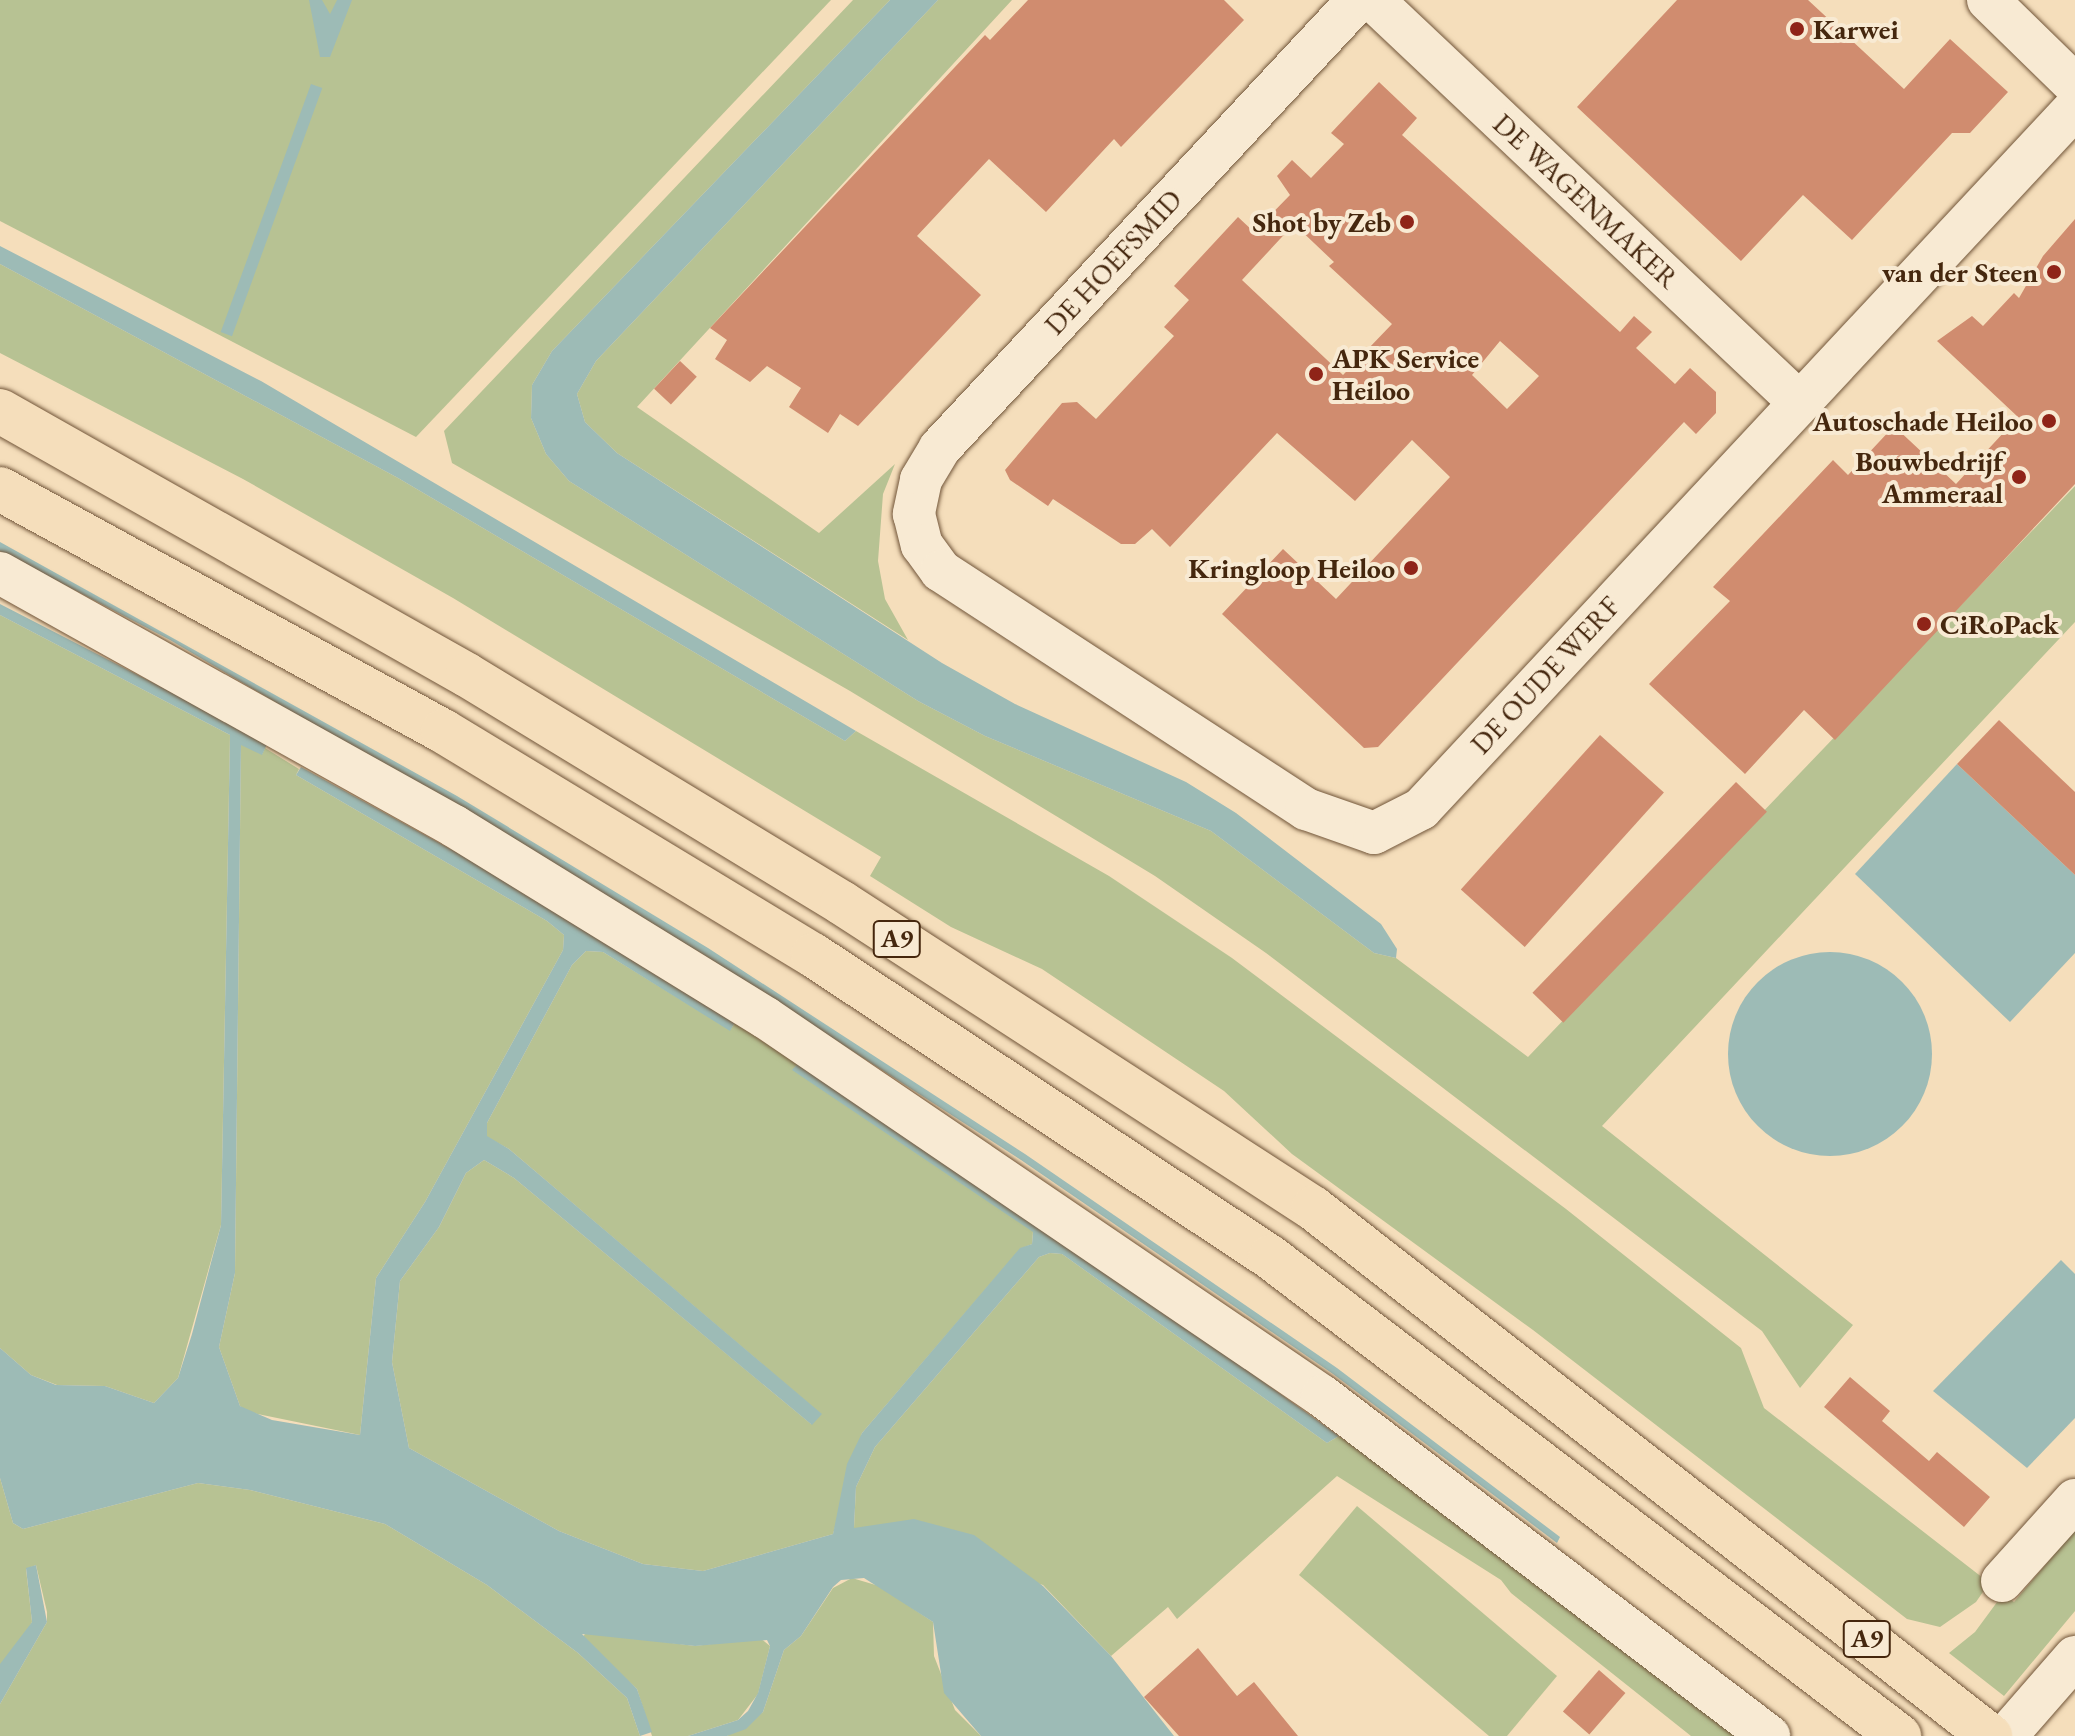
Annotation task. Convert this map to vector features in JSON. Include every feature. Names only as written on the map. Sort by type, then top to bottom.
[{"type":"highway","name":"A9","points":[[0,411],[520,707],[842,903],[1313,1208],[1990,1736]]},
{"type":"highway","name":"A9","points":[[0,489],[443,731],[813,955],[1270,1257],[1899,1736]]},
{"type":"street","name":"DE HOEFSMID","points":[[922,545],[914,514],[921,480],[940,448],[1358,0]]},
{"type":"street","name":"DE WAGENMAKER","points":[[1373,0],[1799,402]]},
{"type":"street","points":[[1988,0],[2075,85]]},
{"type":"street","name":"DE OUDE WERF","points":[[922,545],[941,571],[1306,809],[1374,833],[1421,809],[2075,108]]},
{"type":"street","points":[[0,573],[454,826],[766,1018],[1322,1396],[1769,1736]]},
{"type":"street","points":[[2002,1581],[2075,1500]]},
{"type":"street","points":[[2006,1736],[2073,1659]]},
{"type":"green space","points":[[0,0],[831,0],[416,437],[0,221]]},
{"type":"green space","points":[[853,0],[890,0],[552,351],[532,385],[531,418],[546,454],[569,481],[918,701],[985,736],[1211,831],[1374,953],[1396,958],[1528,1057],[2075,486],[2075,622],[1602,1126],[1853,1325],[1800,1388],[1762,1331],[1266,953],[1155,876],[850,691],[452,463],[444,431]]},
{"type":"green space","points":[[938,0],[1012,0],[637,407],[819,533],[895,464],[883,494],[878,561],[885,599],[908,640],[617,453],[585,422],[577,394],[596,361]]},
{"type":"green space","points":[[0,264],[398,478],[845,741],[856,731],[1109,876],[1232,958],[1566,1209],[1741,1348],[1764,1408],[1983,1578],[1985,1589],[1976,1602],[1940,1627],[1907,1619],[1533,1330],[1292,1154],[1224,1091],[1042,969],[951,927],[870,876],[881,857],[453,598],[243,479],[0,353]]},
{"type":"green space","points":[[0,615],[230,735],[221,1225],[178,1378],[154,1403],[105,1386],[57,1385],[31,1375],[0,1348]]},
{"type":"green space","points":[[241,744],[262,754],[265,748],[299,769],[296,775],[547,921],[564,935],[563,950],[425,1202],[376,1278],[360,1435],[248,1412],[240,1406],[219,1347],[235,1273]]},
{"type":"green space","points":[[586,951],[603,952],[730,1030],[735,1023],[797,1064],[793,1070],[1033,1231],[1032,1244],[1020,1249],[862,1433],[833,1534],[703,1571],[643,1564],[559,1531],[409,1448],[392,1362],[400,1281],[439,1227],[466,1173],[484,1160],[514,1178],[811,1424],[821,1414],[509,1149],[487,1137],[487,1123],[572,965]]},
{"type":"green space","points":[[1050,1253],[1062,1254],[1327,1443],[1339,1436],[1515,1561],[1737,1736],[1691,1736],[1511,1593],[1501,1580],[1337,1476],[1177,1619],[1168,1607],[1111,1656],[1043,1585],[854,1528],[856,1487],[875,1447],[1039,1257]]},
{"type":"green space","points":[[0,1478],[13,1523],[23,1529],[198,1483],[250,1490],[385,1524],[487,1585],[578,1653],[627,1698],[640,1736],[0,1736],[0,1704],[47,1622],[47,1612],[36,1565],[26,1569],[32,1622],[0,1678]]},
{"type":"green space","points":[[1357,1506],[1557,1676],[1507,1736],[1489,1736],[1299,1575]]},
{"type":"green space","points":[[2075,1530],[2075,1611],[2004,1696],[1949,1653],[1975,1632],[2003,1594],[2014,1602]]},
{"type":"green space","points":[[852,1578],[879,1586],[933,1622],[934,1656],[955,1710],[981,1736],[727,1736],[763,1712],[784,1650],[801,1636],[833,1588]]},
{"type":"green space","points":[[586,1632],[695,1646],[760,1638],[770,1646],[758,1694],[738,1720],[688,1736],[652,1736],[637,1689],[582,1639]]},
{"type":"water","points":[[309,0],[322,0],[330,14],[337,0],[352,0],[330,57],[320,57]]},
{"type":"water","points":[[890,0],[938,0],[596,361],[577,394],[585,422],[617,453],[942,663],[1015,704],[1186,782],[1236,813],[1381,924],[1397,949],[1396,958],[1374,953],[1211,831],[985,736],[918,701],[569,481],[546,454],[531,418],[532,385],[552,351]]},
{"type":"water","points":[[311,84],[322,88],[232,336],[221,332]]},
{"type":"water","points":[[0,246],[261,381],[856,731],[845,741],[398,478],[0,264]]},
{"type":"water","points":[[0,542],[457,796],[708,948],[1025,1154],[1337,1368],[1560,1537],[1557,1543],[1333,1374],[1021,1160],[704,955],[170,640],[0,551]]},
{"type":"water","points":[[0,604],[268,742],[262,755],[241,745],[235,1273],[219,1347],[240,1406],[272,1420],[360,1435],[376,1278],[425,1202],[563,950],[564,935],[547,921],[296,775],[301,767],[578,919],[737,1019],[730,1031],[603,952],[586,951],[572,965],[487,1123],[487,1136],[509,1149],[822,1414],[812,1425],[514,1178],[484,1160],[466,1173],[439,1227],[400,1281],[392,1362],[409,1448],[559,1531],[643,1564],[703,1571],[833,1534],[847,1464],[862,1433],[1020,1248],[1032,1244],[1033,1232],[792,1070],[800,1061],[1049,1228],[1339,1436],[1327,1443],[1062,1254],[1050,1253],[1039,1257],[875,1447],[856,1487],[854,1528],[914,1519],[974,1535],[1043,1586],[1111,1656],[1174,1736],[981,1736],[944,1693],[933,1622],[864,1578],[841,1580],[833,1587],[801,1636],[784,1650],[763,1712],[746,1729],[727,1736],[688,1736],[738,1720],[748,1711],[758,1693],[770,1646],[767,1640],[695,1646],[582,1634],[637,1689],[652,1732],[640,1736],[627,1698],[578,1653],[487,1585],[385,1524],[250,1490],[198,1483],[23,1529],[13,1523],[0,1478],[0,1348],[31,1375],[56,1385],[105,1386],[154,1403],[178,1378],[192,1334],[221,1225],[230,735],[0,615]]},
{"type":"water","points":[[1957,764],[2075,875],[2075,953],[2010,1022],[1855,874]]},
{"type":"water","points":[[1830,952],[1869,960],[1887,969],[1902,982],[1915,997],[1924,1015],[1932,1054],[1924,1093],[1915,1111],[1902,1126],[1887,1139],[1869,1148],[1830,1156],[1791,1148],[1773,1139],[1758,1126],[1745,1111],[1736,1093],[1728,1054],[1736,1015],[1745,997],[1758,982],[1773,969],[1791,960]]},
{"type":"water","points":[[2061,1260],[2075,1274],[2075,1418],[2027,1468],[1933,1391]]},
{"type":"water","points":[[36,1565],[47,1622],[0,1704],[0,1664],[32,1622],[26,1568]]},
{"type":"building","points":[[1028,0],[1224,0],[1244,20],[1121,147],[1114,139],[1046,212],[989,159],[917,236],[981,295],[858,426],[840,414],[828,433],[789,407],[801,388],[767,366],[750,382],[715,359],[727,340],[710,328],[985,35],[990,40]]},
{"type":"building","points":[[1677,0],[1808,0],[1904,89],[1950,39],[2008,92],[1970,133],[1952,133],[1852,240],[1803,195],[1741,261],[1577,107]]},
{"type":"building","points":[[1379,82],[1417,118],[1402,135],[1620,332],[1634,316],[1652,332],[1636,348],[1675,384],[1690,368],[1716,392],[1716,413],[1696,434],[1684,422],[1378,747],[1364,748],[1222,614],[1283,549],[1336,599],[1450,477],[1412,440],[1355,501],[1277,433],[1170,547],[1152,529],[1135,544],[1121,544],[1053,499],[1048,506],[1010,480],[1005,470],[1062,403],[1077,402],[1096,419],[1174,336],[1164,327],[1189,300],[1174,286],[1238,217],[1254,232],[1290,195],[1277,176],[1292,160],[1311,178],[1344,144],[1331,133]],"holes":[[[1294,224],[1334,262],[1329,266],[1392,324],[1343,375],[1242,280]],[[1500,341],[1539,376],[1507,409],[1472,375]]]},
{"type":"building","points":[[2075,219],[2075,484],[1835,740],[1804,710],[1745,774],[1649,684],[1730,601],[1713,587],[1833,460],[1848,475],[1894,426],[1956,484],[2018,417],[1937,341],[1972,316],[1983,326],[2014,293],[2019,298],[2043,256]]},
{"type":"building","points":[[680,361],[697,377],[671,404],[654,389]]},
{"type":"building","points":[[1999,720],[2075,792],[2075,875],[1957,764]]},
{"type":"building","points":[[1600,735],[1664,793],[1525,947],[1461,890]]},
{"type":"building","points":[[1736,782],[1767,812],[1563,1023],[1532,993]]},
{"type":"building","points":[[1850,1377],[1890,1411],[1882,1421],[1929,1461],[1937,1452],[1990,1497],[1964,1527],[1824,1407]]},
{"type":"building","points":[[1198,1648],[1237,1696],[1254,1682],[1298,1736],[1179,1736],[1144,1697]]},
{"type":"building","points":[[1599,1670],[1625,1693],[1589,1734],[1563,1712]]},
{"type":"place","name":"Karwei","points":[[1797,29]]},
{"type":"place","name":"Shot by Zeb","points":[[1407,222]]},
{"type":"place","name":"van der Steen","points":[[2054,272]]},
{"type":"place","name":"APK Service Heiloo","points":[[1316,374]]},
{"type":"place","name":"Autoschade Heiloo","points":[[2049,421]]},
{"type":"place","name":"Bouwbedrijf Ammeraal","points":[[2019,477]]},
{"type":"place","name":"Kringloop Heiloo","points":[[1411,568]]},
{"type":"place","name":"CiRoPack","points":[[1924,624]]}]
